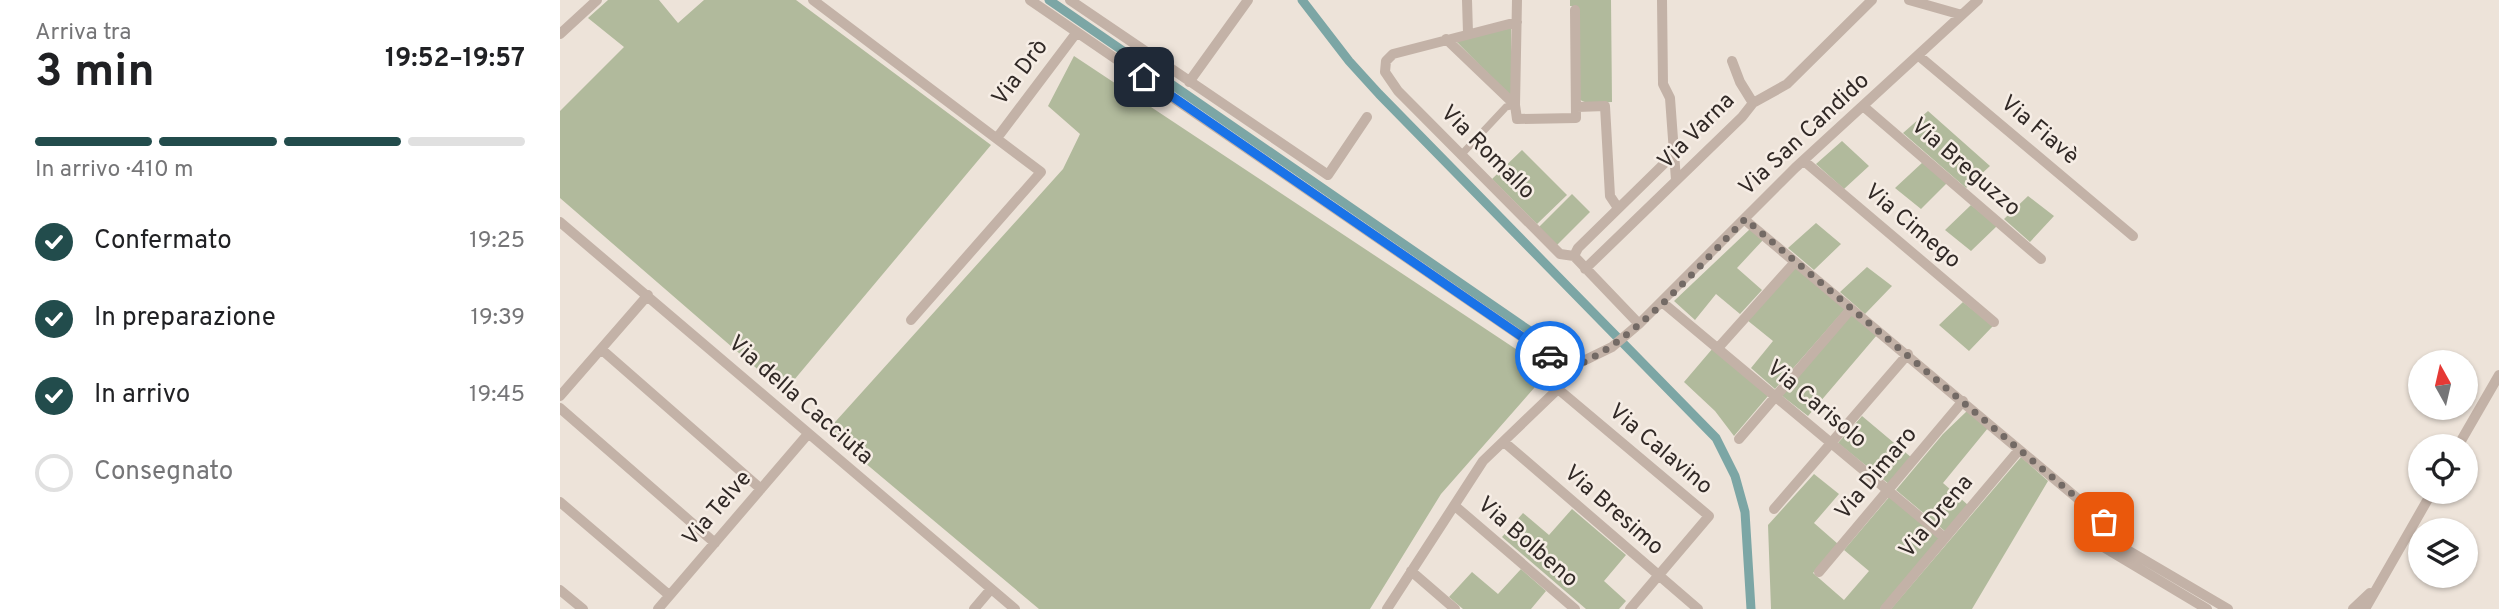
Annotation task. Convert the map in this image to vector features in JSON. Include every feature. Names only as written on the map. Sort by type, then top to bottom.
[{"type":"street","points":[[560,34],[597,0]]},
{"type":"street","points":[[813,0],[1041,172],[911,320]]},
{"type":"street","points":[[1030,0],[1550,356],[1571,367],[1568,377],[1558,389],[1483,461],[1387,609]]},
{"type":"street","points":[[1070,0],[1328,175],[1367,117]]},
{"type":"street","points":[[1188,82],[1248,0]]},
{"type":"street","points":[[1467,0],[1468,33]]},
{"type":"street","points":[[1517,0],[1517,119],[1576,118],[1575,10]]},
{"type":"street","points":[[1662,0],[1663,84],[1670,97],[1676,180]]},
{"type":"street","name":"Via Varna","points":[[1585,269],[1742,117],[1753,103],[1787,84],[1872,0]]},
{"type":"street","points":[[1909,0],[1962,15]]},
{"type":"street","name":"Via San Candido","points":[[1571,367],[1612,347],[1639,324],[1804,161],[1978,0]]},
{"type":"street","points":[[1515,105],[1447,39],[1517,22]]},
{"type":"street","name":"Via Drò","points":[[997,138],[1077,32]]},
{"type":"street","name":"Via Romallo","points":[[1447,39],[1393,54],[1385,64],[1388,78],[1560,254],[1574,256],[1639,324]]},
{"type":"street","name":"Via Fiavè","points":[[1919,56],[2133,236]]},
{"type":"street","points":[[1732,61],[1740,82],[1753,103]]},
{"type":"street","points":[[1461,155],[1507,107],[1515,105]]},
{"type":"street","points":[[1577,107],[1605,106],[1610,196],[1618,208]]},
{"type":"street","name":"Via Breguzzo","points":[[1863,106],[2041,259]]},
{"type":"street","points":[[1574,256],[1578,248],[1675,153]]},
{"type":"street","name":"Via Cimego","points":[[1804,161],[1994,322]]},
{"type":"street","points":[[1745,219],[2083,503],[2094,521]]},
{"type":"street","name":"Via della Cacciuta","points":[[560,222],[1015,609]]},
{"type":"street","points":[[1718,348],[1795,262]]},
{"type":"street","points":[[560,396],[648,295]]},
{"type":"street","name":"Via Carisolo","points":[[1662,302],[1945,538]]},
{"type":"street","points":[[1738,439],[1851,309]]},
{"type":"street","points":[[601,349],[761,489]]},
{"type":"street","points":[[1774,509],[1908,354]]},
{"type":"street","points":[[2465,434],[2499,376]]},
{"type":"street","name":"Via Calavino","points":[[1558,389],[1709,516],[1630,609]]},
{"type":"street","name":"Via Dimaro","points":[[1819,572],[1963,401]]},
{"type":"street","points":[[560,408],[715,543]]},
{"type":"street","name":"Via Telve","points":[[658,609],[808,434]]},
{"type":"street","name":"Via Bresimo","points":[[1504,442],[1698,609]]},
{"type":"street","name":"Via Drena","points":[[1885,609],[2019,450]]},
{"type":"street","points":[[560,502],[669,596]]},
{"type":"street","points":[[2365,609],[2425,504]]},
{"type":"street","name":"Via Bolbeno","points":[[1455,506],[1575,609]]},
{"type":"street","points":[[2094,521],[2104,522],[2109,527],[2110,535],[2107,541],[2100,545]]},
{"type":"street","points":[[2094,521],[2086,534],[2090,541],[2157,580],[2211,606],[2228,609]]},
{"type":"street","points":[[2110,535],[2124,548],[2164,571],[2211,606]]},
{"type":"street","points":[[1411,571],[1455,609]]},
{"type":"street","points":[[2157,580],[2161,579],[2164,571]]},
{"type":"street","points":[[2353,609],[2378,585]]},
{"type":"street","points":[[974,609],[991,589]]},
{"type":"street","points":[[560,590],[583,609]]},
{"type":"green space","points":[[608,0],[659,0],[678,23],[704,0],[796,0],[991,145],[784,392],[560,198],[560,111],[624,47],[588,18]]},
{"type":"green space","points":[[1570,0],[1611,0],[1612,102],[1587,103],[1580,100],[1577,6],[1570,6]]},
{"type":"green space","points":[[1511,28],[1511,97],[1456,41]]},
{"type":"green space","points":[[1074,56],[1549,371],[1441,494],[1370,609],[1039,609],[827,431],[1063,169],[1080,134],[1048,106]]},
{"type":"green space","points":[[1928,111],[1990,166],[1966,188],[1903,133]]},
{"type":"green space","points":[[1842,141],[1869,166],[1844,189],[1816,164]]},
{"type":"green space","points":[[1522,150],[1567,195],[1537,224],[1492,179]]},
{"type":"green space","points":[[1923,162],[1947,183],[1921,209],[1895,188]]},
{"type":"green space","points":[[1572,194],[1590,212],[1557,245],[1539,227]]},
{"type":"green space","points":[[2028,196],[2054,216],[2030,242],[2004,219]]},
{"type":"green space","points":[[1971,205],[1997,226],[1971,251],[1945,230]]},
{"type":"green space","points":[[1816,223],[1841,244],[1814,270],[1788,248]]},
{"type":"green space","points":[[1750,229],[1763,240],[1737,268],[1762,290],[1740,314],[1716,294],[1695,320],[1674,301]]},
{"type":"green space","points":[[1795,266],[1846,308],[1775,389],[1751,368],[1773,341],[1747,320]]},
{"type":"green space","points":[[1867,267],[1892,286],[1865,314],[1840,292]]},
{"type":"green space","points":[[1963,302],[1993,326],[1969,351],[1939,325]]},
{"type":"green space","points":[[1851,314],[1877,335],[1808,416],[1781,395]]},
{"type":"green space","points":[[1713,348],[1768,396],[1734,436],[1715,411],[1684,382]]},
{"type":"green space","points":[[1967,411],[1988,428],[1943,483],[1968,505],[1946,532],[1896,490],[1943,434]]},
{"type":"green space","points":[[1862,416],[1912,458],[1890,485],[1838,443]]},
{"type":"green space","points":[[2021,457],[2048,481],[1972,609],[1891,609]]},
{"type":"green space","points":[[1814,474],[1839,494],[1814,523],[1838,544],[1813,573],[1844,600],[1869,571],[1844,550],[1890,496],[1941,538],[1880,609],[1771,609],[1768,525]]},
{"type":"green space","points":[[1572,509],[1626,555],[1604,581],[1626,601],[1619,609],[1586,609],[1502,537],[1523,513],[1549,535]]},
{"type":"green space","points":[[1521,569],[1546,591],[1531,609],[1463,609],[1449,597],[1472,572],[1498,594]]},
{"type":"waterway","points":[[1049,0],[1530,331]]},
{"type":"waterway","points":[[1302,0],[1349,61],[1379,94],[1716,438],[1735,476],[1745,512],[1751,609]]},
{"type":"way so far","points":[[1550,356],[1571,367],[1612,347],[1698,268],[1745,219],[2083,503],[2094,521],[2104,522]]},
{"type":"route","points":[[1144,77],[1550,356]]}]
